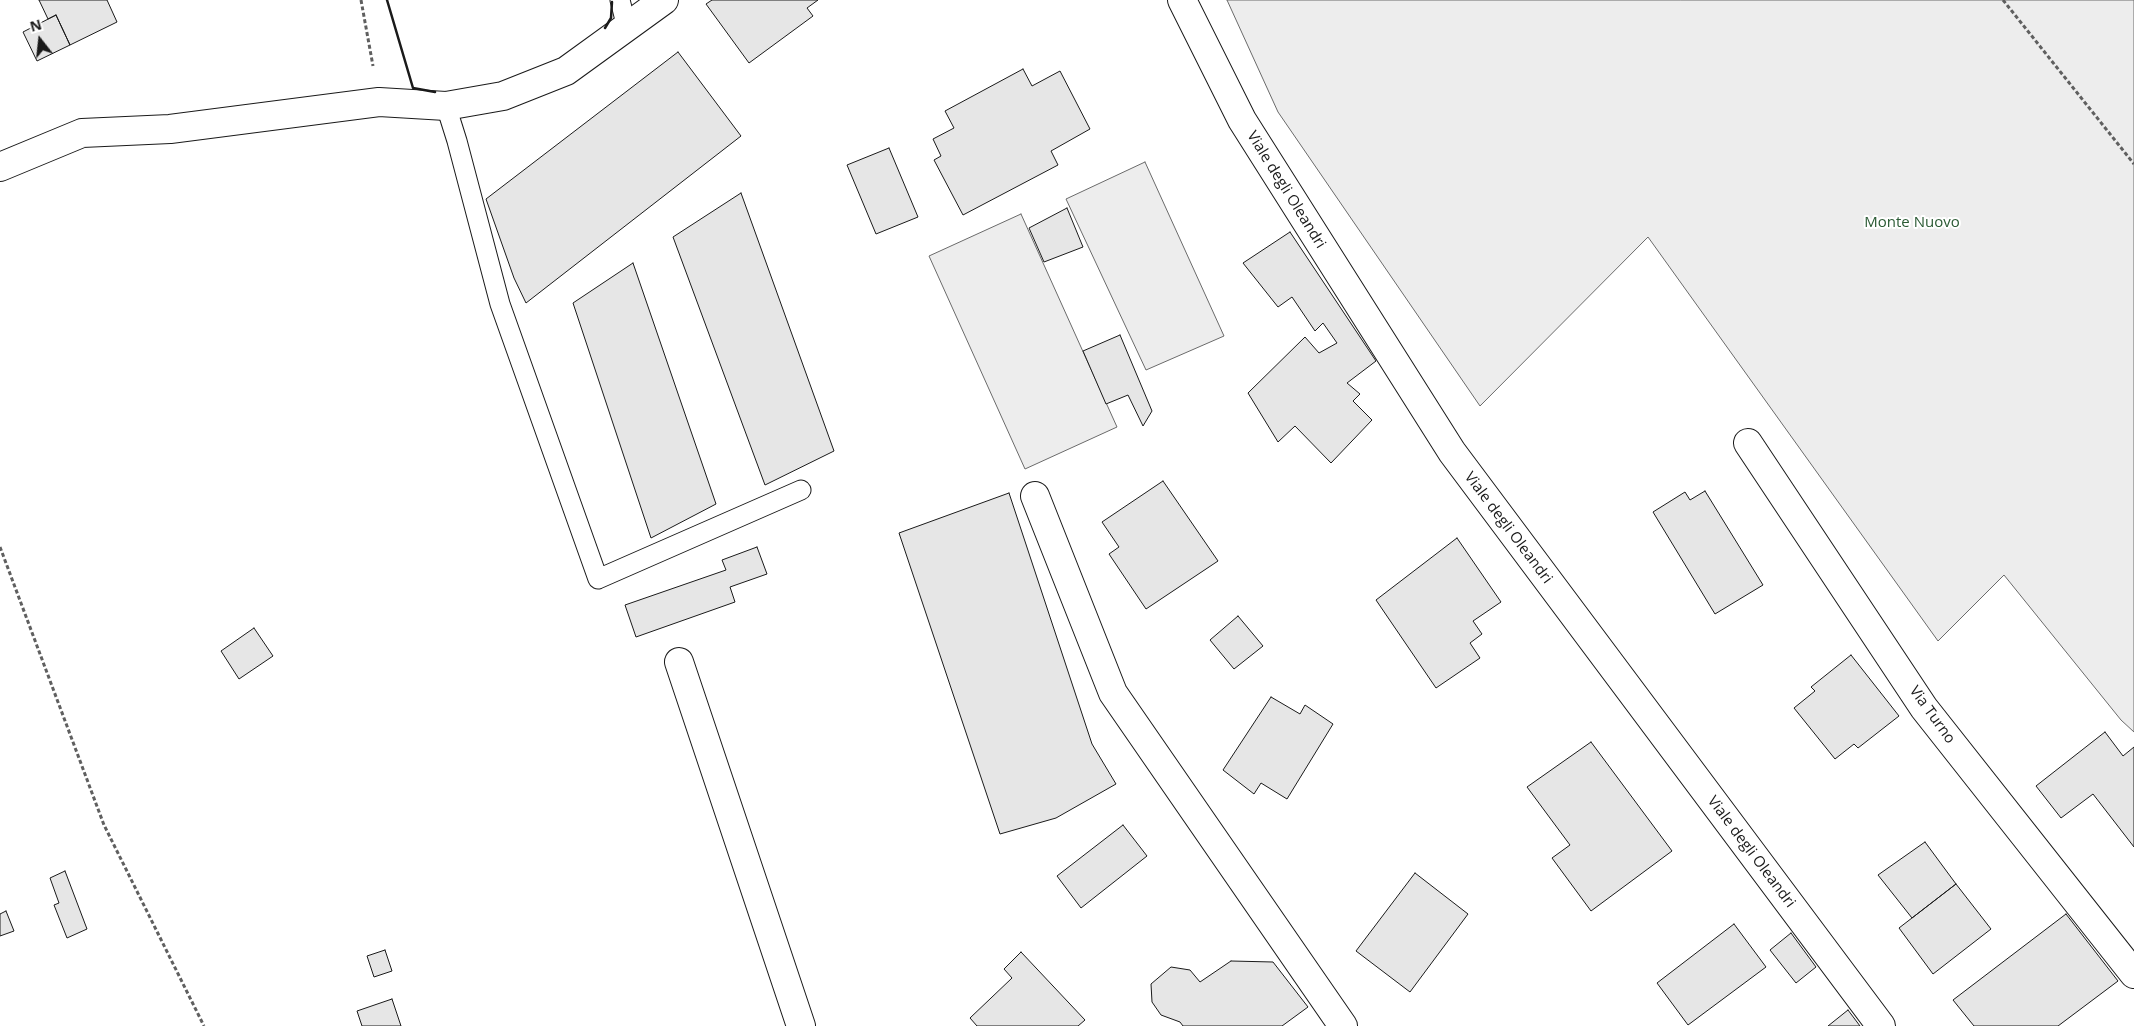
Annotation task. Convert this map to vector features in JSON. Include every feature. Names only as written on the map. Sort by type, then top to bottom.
[{"type":"street","points":[[0,166],[82,133],[170,129],[379,102],[446,106],[503,96],[566,71],[664,0]]},
{"type":"street","name":"Viale degli Oleandri","points":[[1182,0],[1242,120],[1452,452],[1881,1026]]},
{"type":"street","name":"Via Turno","points":[[1748,442],[1924,708],[2134,974]]},
{"type":"street","points":[[1035,496],[1113,693],[1343,1026]]},
{"type":"street","points":[[679,662],[801,1026]]},
{"type":"lane","points":[[620,0],[627,28]]},
{"type":"lane","points":[[446,106],[500,304],[598,579],[801,490]]},
{"type":"path","points":[[361,0],[379,102]]},
{"type":"path","points":[[2003,0],[2134,164]]},
{"type":"path","points":[[0,547],[104,824],[204,1026]]},
{"type":"shaded area","name":"Monte Nuovo","points":[[1227,0],[2134,0],[2134,732],[2121,720],[2004,575],[1938,641],[1648,237],[1480,406],[1278,112]]},
{"type":"shaded area","points":[[1145,162],[1224,336],[1146,370],[1066,199]]},
{"type":"shaded area","points":[[1021,214],[1117,427],[1025,469],[929,256]]},
{"type":"building","points":[[39,0],[107,0],[117,22],[70,45],[56,15],[48,19]]},
{"type":"building","points":[[712,0],[818,0],[807,8],[813,16],[749,63],[706,4]]},
{"type":"building","points":[[56,15],[70,45],[37,61],[23,32]]},
{"type":"building","points":[[678,52],[741,136],[526,303],[514,278],[486,199]]},
{"type":"building","points":[[1023,69],[1032,86],[1060,71],[1090,129],[1051,151],[1058,165],[963,215],[934,160],[941,156],[933,139],[954,128],[945,111]]},
{"type":"building","points":[[889,148],[918,217],[876,234],[847,165]]},
{"type":"building","points":[[741,193],[834,451],[765,485],[673,237]]},
{"type":"building","points":[[1067,208],[1083,247],[1044,262],[1029,228]]},
{"type":"building","points":[[1290,232],[1376,361],[1347,383],[1360,394],[1353,401],[1372,420],[1331,463],[1295,426],[1278,442],[1248,393],[1305,337],[1319,353],[1337,343],[1323,323],[1315,331],[1292,297],[1278,307],[1243,263]]},
{"type":"building","points":[[633,263],[716,504],[651,538],[573,303]]},
{"type":"building","points":[[1120,335],[1152,411],[1143,426],[1128,395],[1106,404],[1083,351]]},
{"type":"building","points":[[1163,481],[1218,561],[1146,609],[1109,554],[1119,547],[1102,522]]},
{"type":"building","points":[[1705,491],[1763,585],[1715,614],[1653,512],[1685,492],[1690,500]]},
{"type":"building","points":[[1009,493],[1092,744],[1116,784],[1056,818],[1000,834],[899,533]]},
{"type":"building","points":[[1457,538],[1501,602],[1473,621],[1482,634],[1470,643],[1480,658],[1436,688],[1376,600]]},
{"type":"building","points":[[757,547],[767,574],[730,587],[735,602],[636,637],[625,605],[726,570],[722,560]]},
{"type":"building","points":[[1238,616],[1263,646],[1234,669],[1210,640]]},
{"type":"building","points":[[254,628],[273,656],[239,679],[221,651]]},
{"type":"building","points":[[1851,655],[1899,716],[1858,748],[1854,744],[1835,759],[1794,708],[1815,691],[1811,687]]},
{"type":"building","points":[[1271,697],[1300,714],[1305,705],[1333,724],[1287,799],[1261,783],[1254,794],[1223,770]]},
{"type":"building","points":[[2105,732],[2123,756],[2134,747],[2134,847],[2093,794],[2061,818],[2036,786]]},
{"type":"building","points":[[1591,742],[1672,851],[1591,911],[1552,858],[1570,845],[1527,787]]},
{"type":"building","points":[[1123,825],[1147,856],[1081,908],[1057,876]]},
{"type":"building","points":[[1925,842],[1956,884],[1912,918],[1878,875]]},
{"type":"building","points":[[65,871],[87,929],[67,938],[54,905],[59,903],[50,878]]},
{"type":"building","points":[[1415,873],[1468,914],[1410,992],[1356,951]]},
{"type":"building","points":[[1956,884],[1991,929],[1933,974],[1899,928]]},
{"type":"building","points":[[6,911],[14,931],[0,936],[0,914]]},
{"type":"building","points":[[2066,914],[2118,981],[2058,1026],[1974,1026],[1953,1000]]},
{"type":"building","points":[[1734,924],[1766,967],[1688,1025],[1657,983]]},
{"type":"building","points":[[1791,933],[1816,967],[1796,983],[1770,950]]},
{"type":"building","points":[[385,950],[392,971],[374,977],[367,956]]},
{"type":"building","points":[[1021,952],[1085,1020],[1078,1026],[977,1026],[970,1018],[1012,978],[1004,969]]},
{"type":"building","points":[[1231,961],[1273,962],[1308,1007],[1282,1026],[1183,1026],[1180,1022],[1161,1015],[1152,1002],[1151,984],[1171,967],[1190,970],[1200,982]]},
{"type":"building","points":[[392,999],[401,1026],[362,1026],[357,1011]]},
{"type":"building","points":[[1848,1010],[1860,1026],[1828,1026]]},
{"type":"wall","points":[[387,0],[413,88],[435,92]]},
{"type":"wall","points":[[605,28],[611,18],[612,2]]}]
